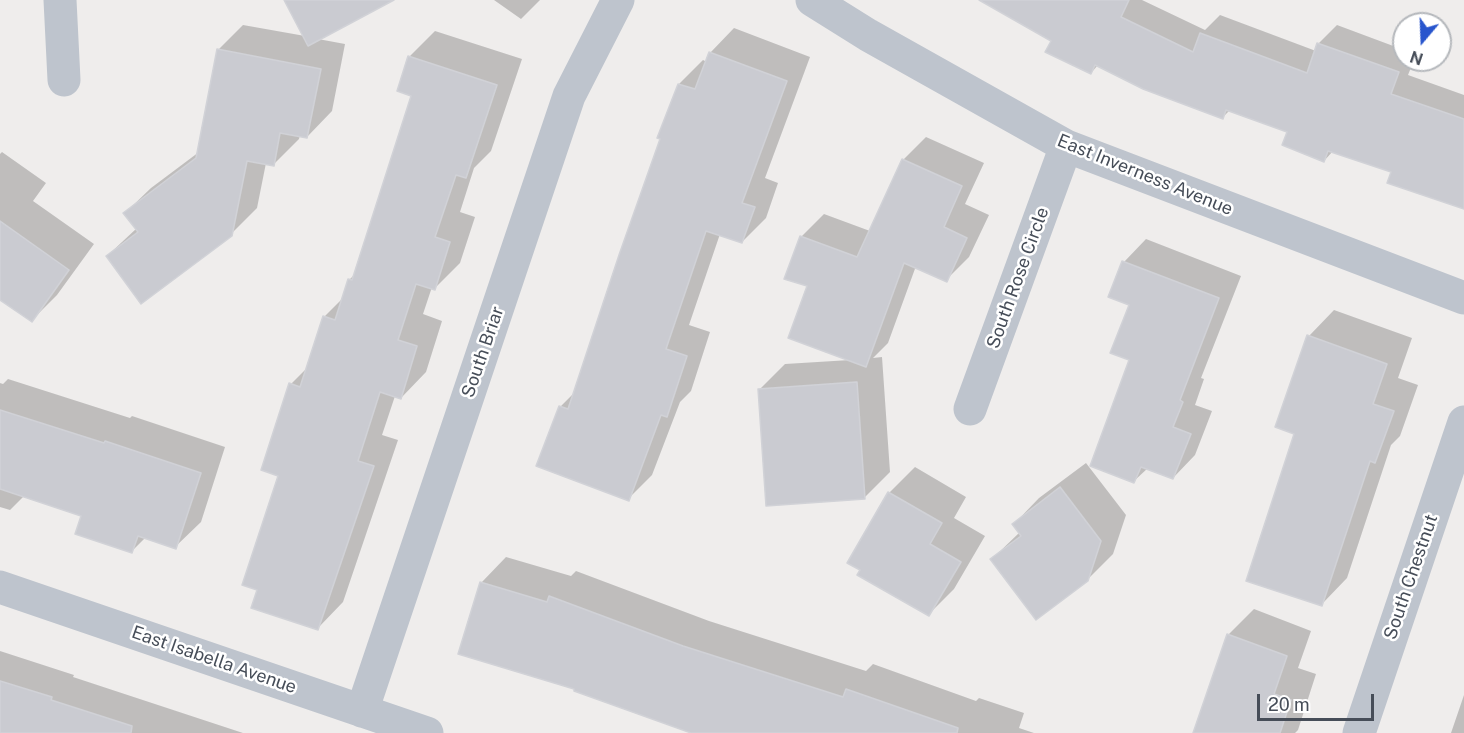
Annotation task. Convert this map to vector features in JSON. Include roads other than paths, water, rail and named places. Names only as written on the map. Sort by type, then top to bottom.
[{"type":"street","points":[[60,0],[64,80]]},
{"type":"street","name":"South Briar","points":[[362,711],[569,96],[618,0]]},
{"type":"street","name":"East Inverness Avenue","points":[[812,0],[867,35],[1066,146],[1464,298]]},
{"type":"street","name":"South Rose Circle","points":[[970,410],[1066,146]]},
{"type":"street","name":"South Chestnut","points":[[1359,733],[1464,422]]},
{"type":"street","name":"East Isabella Avenue","points":[[0,587],[428,733]]}]
